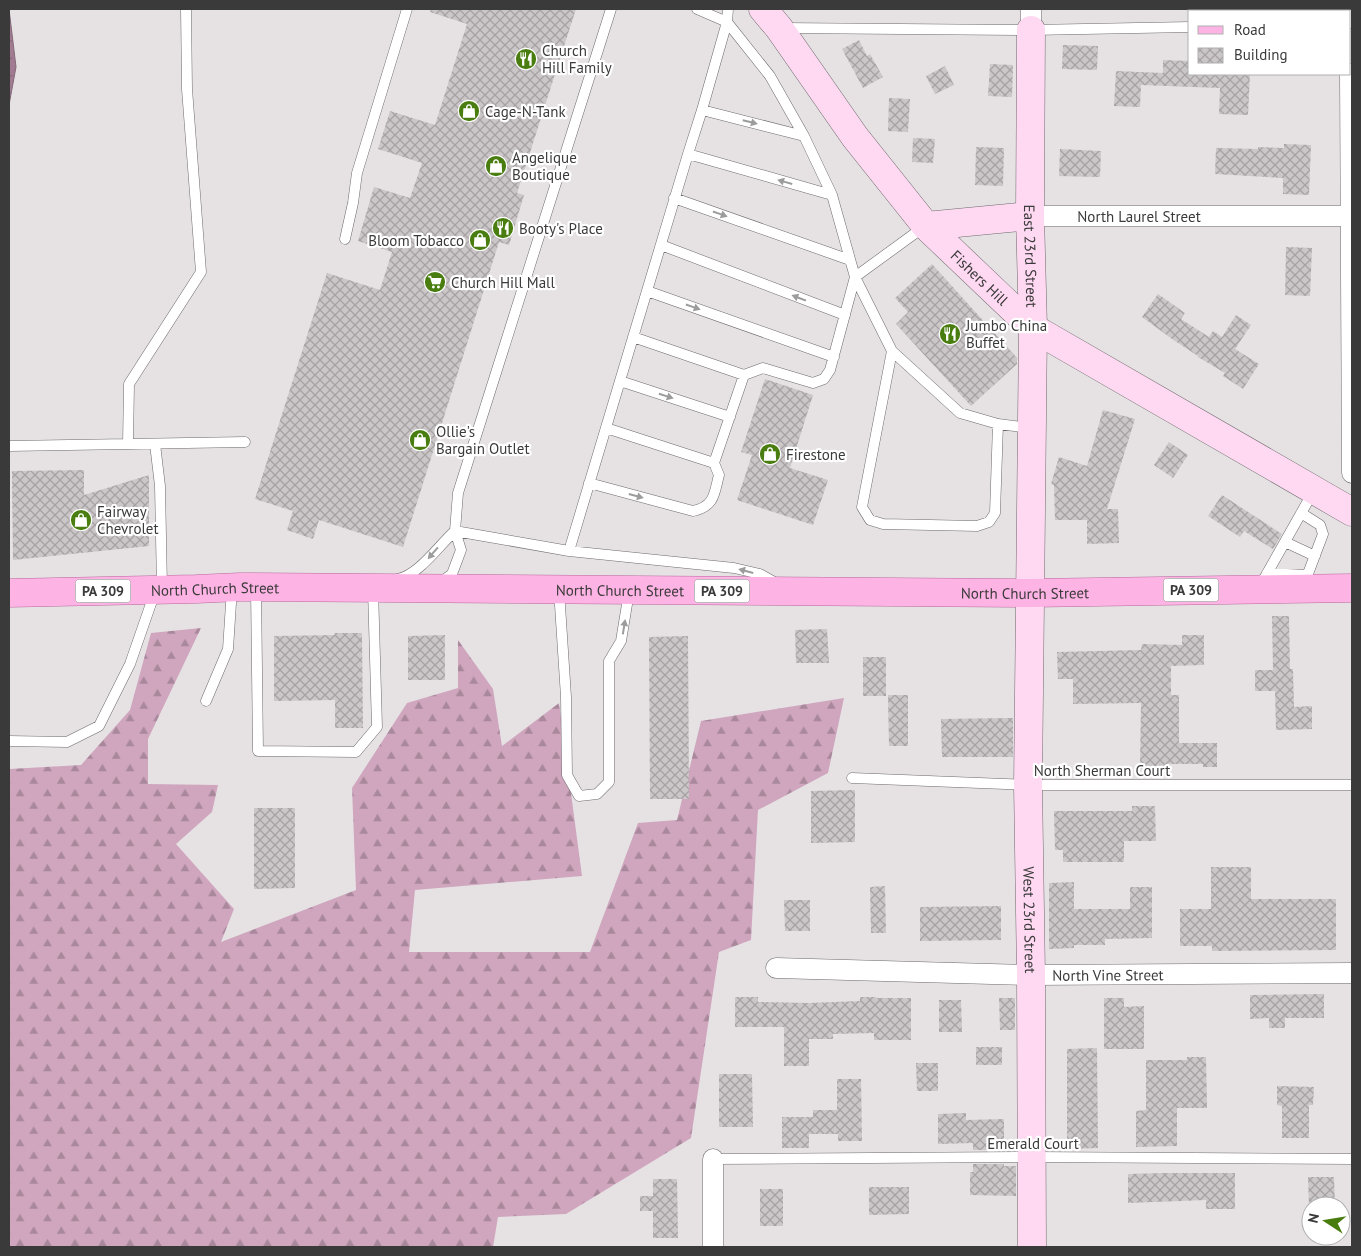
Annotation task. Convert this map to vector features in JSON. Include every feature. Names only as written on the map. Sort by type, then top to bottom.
[{"type":"main road","name":"North Church Street","points":[[9,592],[243,587],[1031,592],[1262,581],[1305,582],[1352,588]]},
{"type":"street","name":"Fishers Hill","points":[[771,19],[855,136],[926,226],[1033,328],[1308,501],[1352,512]]},
{"type":"street","name":"East 23rd Street","points":[[1031,20],[1030,216],[1033,328],[1031,592]]},
{"type":"street","points":[[1350,75],[1352,472]]},
{"type":"street","name":"North Laurel Street","points":[[926,226],[1030,216],[1351,216]]},
{"type":"street","name":"West 23rd Street","points":[[1031,592],[1028,786],[1032,1247]]},
{"type":"street","name":"North Vine Street","points":[[776,968],[1031,975],[1352,973]]},
{"type":"street","points":[[713,1159],[713,1247]]},
{"type":"lane","points":[[128,444],[129,384],[200,272],[187,89],[186,9]]},
{"type":"lane","points":[[345,239],[357,173],[407,9]]},
{"type":"lane","points":[[433,589],[452,574],[461,550],[456,531],[458,494],[612,9]]},
{"type":"lane","points":[[697,9],[727,22],[770,76],[804,136],[832,195],[855,277],[892,351],[960,413],[998,424],[1032,428]]},
{"type":"lane","points":[[569,551],[702,110],[727,22],[728,9]]},
{"type":"lane","points":[[771,19],[1031,20],[1188,27]]},
{"type":"lane","points":[[702,110],[804,136]]},
{"type":"lane","points":[[688,154],[832,195]]},
{"type":"lane","points":[[674,198],[850,260]]},
{"type":"lane","points":[[633,337],[744,375],[763,368],[814,383],[824,379],[830,370],[855,277],[926,226]]},
{"type":"lane","points":[[661,246],[845,315]]},
{"type":"lane","points":[[646,291],[834,357]]},
{"type":"lane","points":[[892,351],[862,507],[870,520],[883,524],[969,526],[977,526],[989,522],[995,513],[998,424]]},
{"type":"lane","points":[[589,483],[693,511],[703,509],[712,501],[719,475],[714,463],[744,375]]},
{"type":"lane","points":[[620,380],[730,417]]},
{"type":"lane","points":[[606,428],[714,463]]},
{"type":"lane","points":[[9,446],[246,442]]},
{"type":"lane","points":[[9,741],[67,742],[99,726],[130,664],[159,589],[160,486],[155,444]]},
{"type":"lane","points":[[1262,581],[1308,501]]},
{"type":"lane","points":[[1305,582],[1323,534],[1308,501]]},
{"type":"lane","points":[[456,531],[569,551],[734,568],[760,574],[790,591]]},
{"type":"lane","points":[[243,587],[258,751],[356,752],[378,727],[367,588],[405,578],[426,561],[456,531]]},
{"type":"lane","points":[[1285,542],[1315,556]]},
{"type":"lane","points":[[206,701],[228,649],[243,587]]},
{"type":"lane","points":[[559,590],[566,697],[567,774],[579,796],[597,794],[609,782],[609,661],[621,641],[630,590]]},
{"type":"lane","name":"North Sherman Court","points":[[852,778],[1028,786],[1352,785]]},
{"type":"lane","name":"Emerald Court","points":[[713,1159],[1352,1159]]},
{"type":"green space","points":[[201,628],[148,739],[148,784],[218,785],[212,812],[176,844],[234,909],[221,942],[356,890],[352,788],[407,703],[458,688],[458,640],[493,689],[502,746],[559,703],[582,876],[415,890],[409,952],[590,952],[638,823],[677,820],[701,721],[844,698],[828,773],[758,810],[751,940],[719,952],[691,1138],[566,1214],[498,1217],[493,1247],[9,1247],[9,769],[81,765],[130,710],[151,633]]},
{"type":"water","points":[[9,9],[16,67],[9,105]]},
{"type":"building","name":"Church Hill Mall","points":[[431,9],[576,9],[517,193],[524,195],[509,245],[499,242],[403,547],[319,520],[313,539],[287,530],[293,511],[255,499],[327,273],[380,290],[392,252],[358,241],[374,187],[410,198],[422,163],[378,149],[390,111],[435,125],[467,24],[430,12]]},
{"type":"building","points":[[859,40],[867,56],[870,54],[883,77],[863,88],[842,49]]},
{"type":"building","points":[[1063,45],[1098,46],[1097,70],[1062,69]]},
{"type":"building","points":[[1163,60],[1188,61],[1188,75],[1250,75],[1248,115],[1219,114],[1220,88],[1141,85],[1140,107],[1114,106],[1116,71],[1163,73]]},
{"type":"building","points":[[990,64],[1013,65],[1012,97],[988,96]]},
{"type":"building","points":[[945,66],[954,85],[935,94],[926,76]]},
{"type":"building","points":[[889,98],[910,99],[908,132],[888,131]]},
{"type":"building","points":[[913,138],[935,139],[933,163],[912,162]]},
{"type":"building","points":[[1284,144],[1311,145],[1309,195],[1283,194],[1283,178],[1215,174],[1216,148],[1284,148]]},
{"type":"building","points":[[976,147],[1004,148],[1003,186],[975,185]]},
{"type":"building","points":[[1060,149],[1101,151],[1100,177],[1059,176]]},
{"type":"building","points":[[1286,247],[1312,248],[1310,296],[1285,295]]},
{"type":"building","name":"Jumbo China Buffet","points":[[932,264],[1017,358],[1017,364],[971,406],[896,324],[908,312],[895,298]]},
{"type":"building","points":[[1158,294],[1185,313],[1181,319],[1209,337],[1213,331],[1222,337],[1236,315],[1251,325],[1235,349],[1259,364],[1243,389],[1223,376],[1225,373],[1198,357],[1142,317]]},
{"type":"building","name":"Firestone","points":[[765,379],[813,395],[790,468],[828,480],[813,525],[737,500],[752,455],[741,452]]},
{"type":"building","points":[[1103,410],[1135,419],[1107,509],[1118,509],[1119,543],[1087,544],[1087,520],[1055,520],[1054,485],[1051,484],[1059,457],[1087,466]]},
{"type":"building","points":[[1169,442],[1188,455],[1173,478],[1154,465]]},
{"type":"building","name":"Fairway Chevrolet","points":[[84,470],[84,495],[149,475],[149,546],[13,560],[12,471]]},
{"type":"building","points":[[1222,495],[1282,534],[1273,549],[1244,531],[1240,537],[1208,516]]},
{"type":"building","points":[[1272,616],[1289,616],[1290,669],[1293,669],[1294,707],[1312,706],[1312,729],[1276,730],[1275,691],[1255,691],[1255,670],[1273,670]]},
{"type":"building","points":[[827,629],[829,663],[796,663],[795,630]]},
{"type":"building","points":[[334,633],[362,633],[363,728],[335,728],[335,700],[274,701],[274,636],[335,635]]},
{"type":"building","points":[[445,635],[445,680],[408,680],[408,636]]},
{"type":"building","points":[[1182,635],[1204,635],[1204,665],[1171,666],[1171,695],[1179,695],[1179,743],[1217,743],[1217,767],[1203,767],[1203,764],[1170,764],[1170,769],[1140,769],[1141,703],[1073,704],[1073,679],[1058,679],[1057,652],[1141,650],[1142,644],[1182,645]]},
{"type":"building","points":[[688,636],[689,799],[650,799],[649,637]]},
{"type":"building","points":[[863,657],[886,657],[886,696],[863,696]]},
{"type":"building","points":[[888,695],[908,695],[908,746],[889,746]]},
{"type":"building","points":[[1013,718],[1013,757],[942,757],[941,719]]},
{"type":"building","points":[[855,790],[855,842],[811,843],[811,791]]},
{"type":"building","points":[[1132,806],[1155,806],[1156,841],[1124,841],[1124,862],[1063,862],[1063,850],[1055,850],[1054,811],[1132,811]]},
{"type":"building","points":[[254,808],[295,808],[295,888],[254,889]]},
{"type":"building","points":[[1211,867],[1251,867],[1251,899],[1336,899],[1336,950],[1212,951],[1212,946],[1180,946],[1180,909],[1211,909]]},
{"type":"building","points":[[1074,882],[1074,909],[1130,909],[1130,887],[1152,887],[1152,938],[1105,939],[1105,945],[1074,945],[1074,948],[1049,949],[1049,883]]},
{"type":"building","points":[[885,886],[886,933],[871,933],[870,887]]},
{"type":"building","points":[[784,900],[810,900],[810,931],[785,931]]},
{"type":"building","points":[[1001,906],[1001,940],[920,941],[920,907]]},
{"type":"building","points":[[1324,994],[1324,1018],[1285,1018],[1285,1028],[1269,1028],[1269,1018],[1250,1019],[1250,995]]},
{"type":"building","points":[[735,997],[758,997],[758,1002],[809,1003],[860,1001],[860,997],[911,998],[911,1040],[874,1040],[874,1033],[833,1034],[833,1039],[809,1039],[809,1066],[784,1066],[784,1027],[735,1027]]},
{"type":"building","points":[[999,998],[1015,998],[1015,1030],[1000,1030]]},
{"type":"building","points":[[1104,998],[1124,998],[1124,1007],[1144,1006],[1144,1049],[1104,1049]]},
{"type":"building","points":[[939,1000],[961,1000],[962,1032],[939,1032]]},
{"type":"building","points":[[976,1047],[1002,1047],[1002,1065],[976,1065]]},
{"type":"building","points":[[1097,1048],[1098,1148],[1067,1149],[1067,1049]]},
{"type":"building","points":[[1187,1057],[1206,1057],[1207,1108],[1177,1108],[1177,1146],[1136,1147],[1136,1111],[1146,1110],[1146,1060],[1187,1060]]},
{"type":"building","points":[[916,1063],[938,1063],[938,1091],[917,1091]]},
{"type":"building","points":[[719,1074],[752,1074],[753,1127],[719,1127]]},
{"type":"building","points":[[837,1079],[861,1079],[862,1141],[838,1141],[838,1134],[809,1134],[809,1148],[782,1148],[782,1117],[813,1117],[813,1110],[837,1110]]},
{"type":"building","points":[[1277,1086],[1314,1087],[1313,1105],[1309,1105],[1309,1138],[1282,1138],[1282,1106],[1277,1105]]},
{"type":"building","points":[[966,1113],[966,1120],[1004,1119],[1004,1150],[973,1150],[973,1143],[938,1144],[938,1114]]},
{"type":"building","points":[[973,1164],[1016,1166],[1016,1196],[970,1195],[970,1172],[973,1172]]},
{"type":"building","points":[[1235,1173],[1235,1209],[1206,1209],[1206,1200],[1128,1203],[1128,1174]]},
{"type":"building","points":[[1308,1177],[1334,1177],[1335,1196],[1309,1196]]},
{"type":"building","points":[[653,1179],[677,1179],[678,1238],[653,1238],[653,1211],[640,1211],[640,1196],[653,1196]]},
{"type":"building","points":[[869,1187],[909,1187],[909,1214],[869,1215]]},
{"type":"building","points":[[760,1189],[783,1189],[783,1226],[760,1226]]},
{"type":"place","name":"Church Hill Family","points":[[526,59]]},
{"type":"place","name":"Cage-N-Tank","points":[[469,111]]},
{"type":"place","name":"Angelique Boutique","points":[[496,166]]},
{"type":"place","name":"Booty's Place","points":[[503,228]]},
{"type":"place","name":"Bloom Tobacco","points":[[480,240]]},
{"type":"place","name":"Church Hill Mall","points":[[435,282]]},
{"type":"place","name":"Jumbo China Buffet","points":[[950,334]]},
{"type":"place","name":"Ollie's Bargain Outlet","points":[[420,440]]},
{"type":"place","name":"Firestone","points":[[770,454]]},
{"type":"place","name":"Fairway Chevrolet","points":[[81,520]]}]
